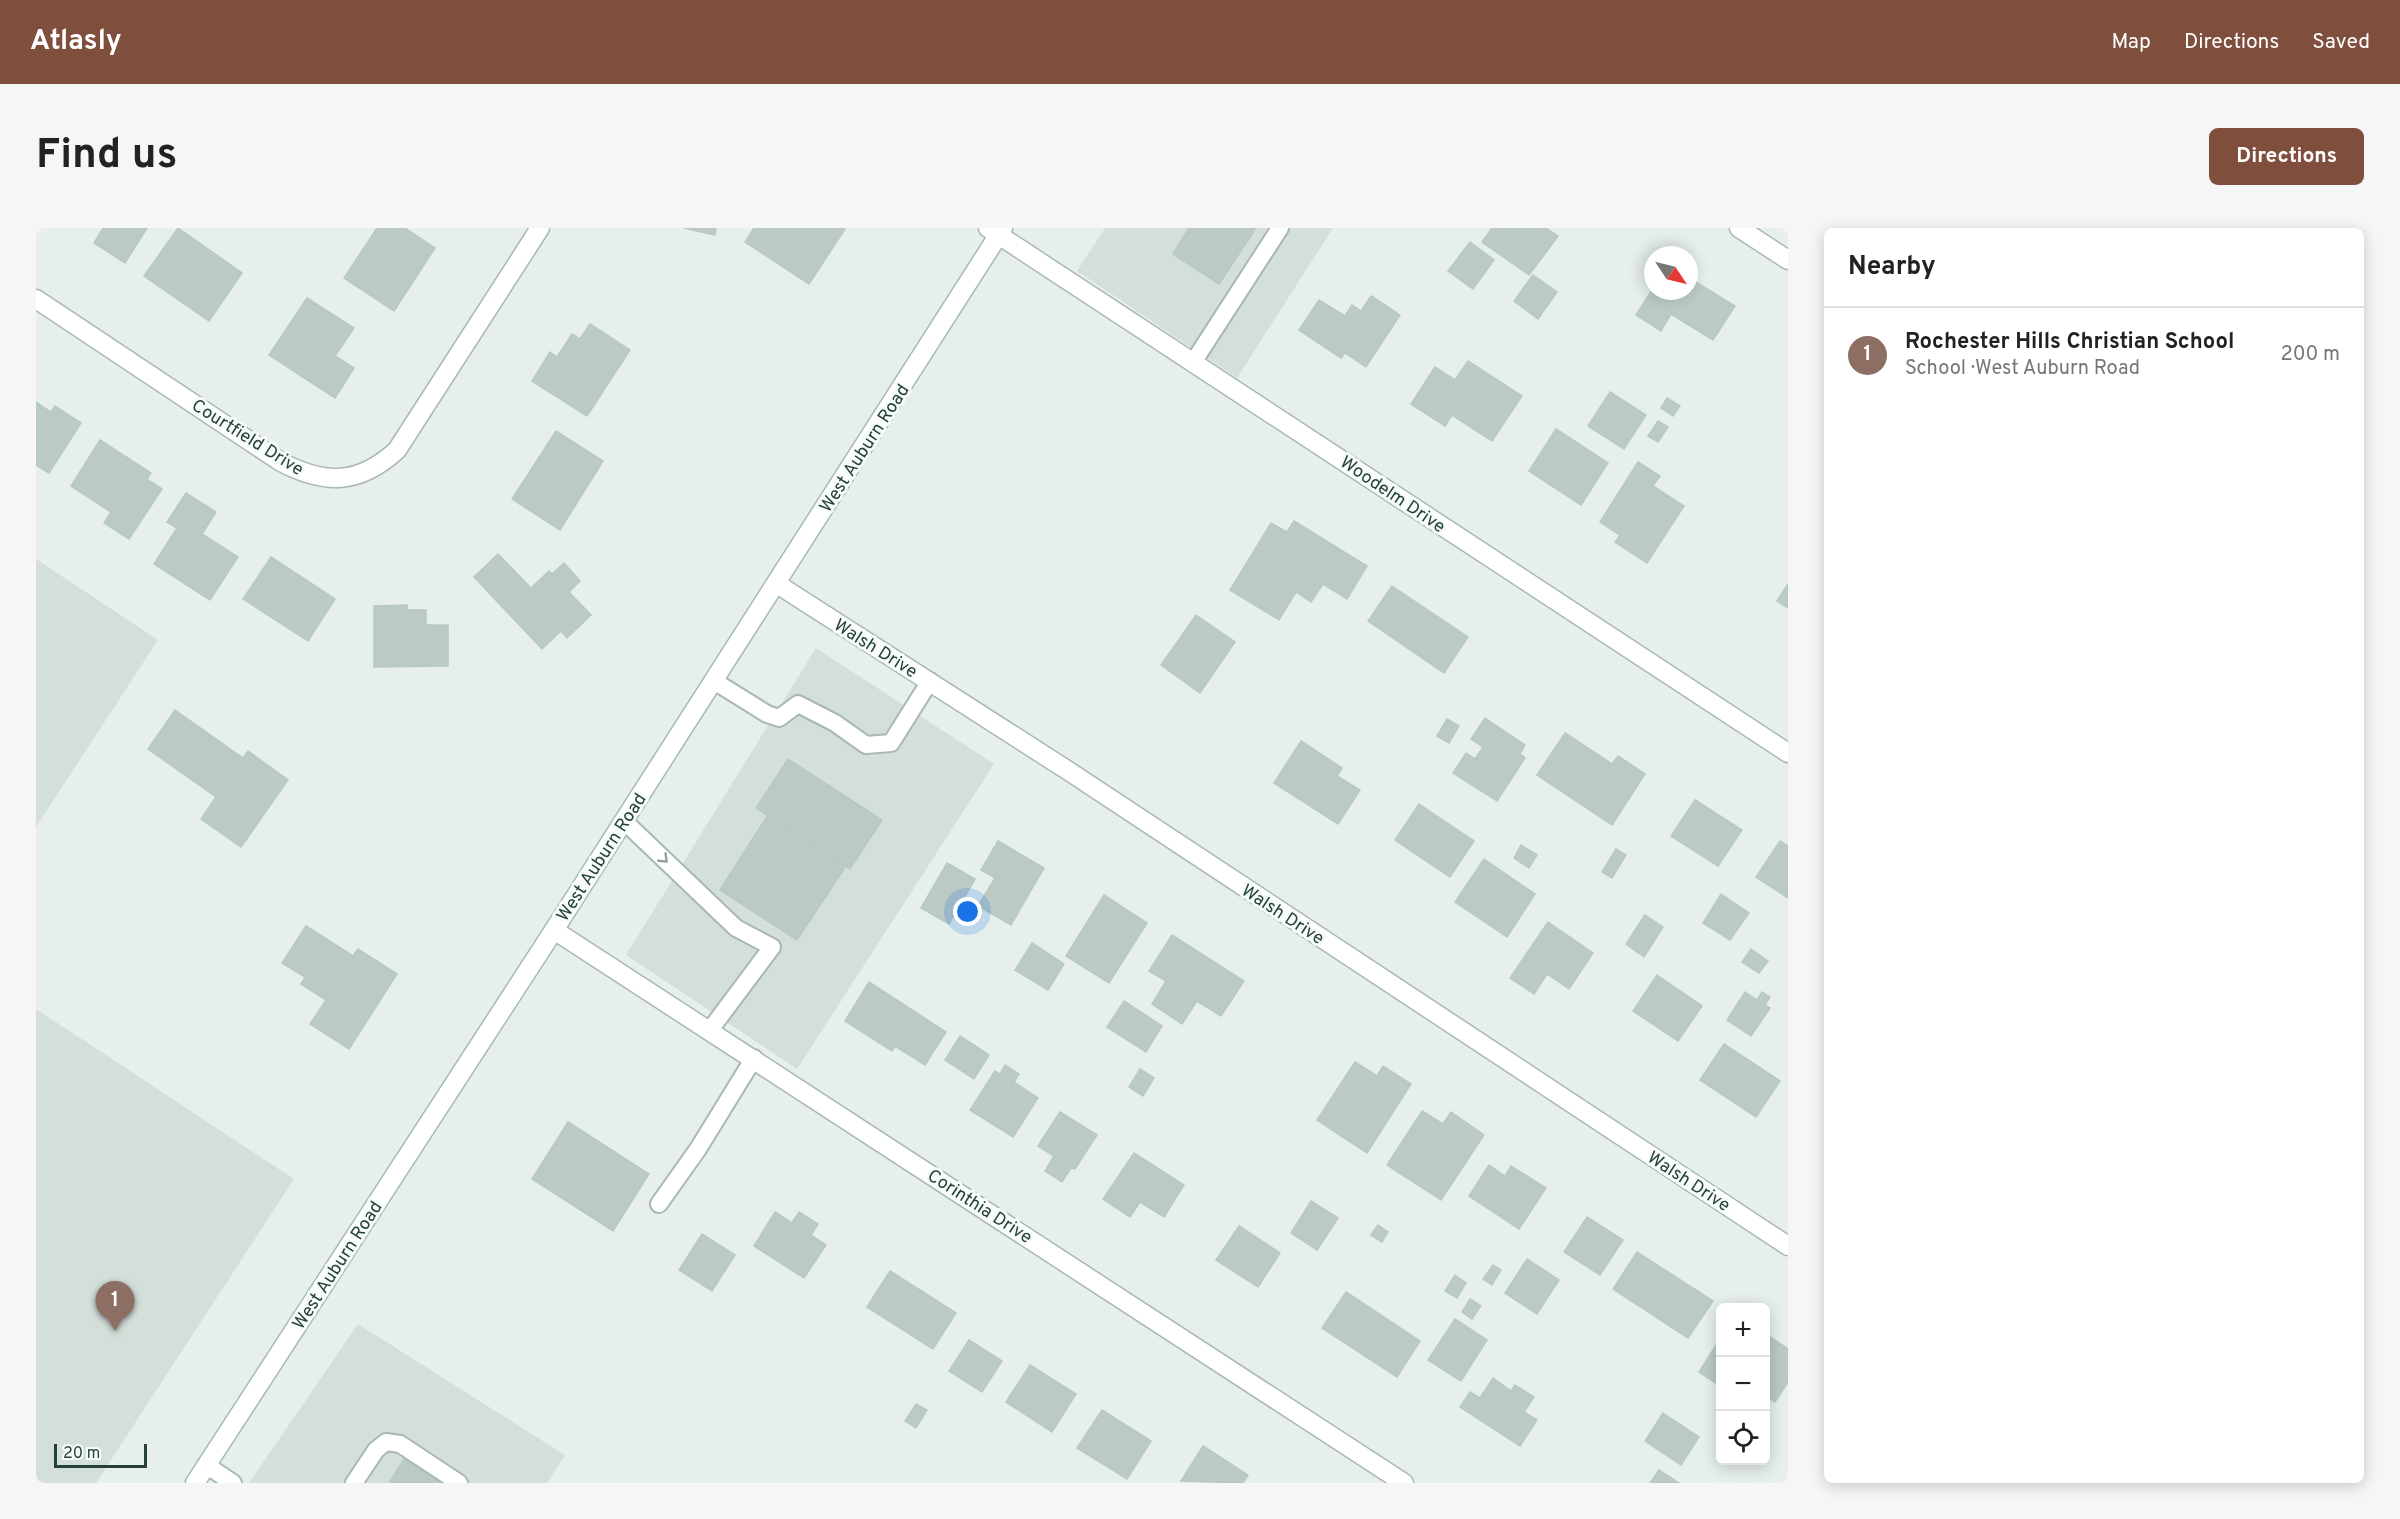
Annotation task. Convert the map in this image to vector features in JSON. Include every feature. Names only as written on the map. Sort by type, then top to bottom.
[{"type":"street","name":"Courtfield Drive","points":[[36,299],[281,462],[304,474],[333,479],[353,476],[386,459],[402,442],[540,228]]},
{"type":"street","points":[[1739,228],[1788,260]]},
{"type":"street","name":"Woodelm Drive","points":[[997,230],[1788,753]]},
{"type":"street","name":"West Auburn Road","points":[[195,1483],[777,584],[997,230]]},
{"type":"street","name":"Walsh Drive","points":[[777,584],[930,681],[1788,1246]]},
{"type":"street","name":"Corinthia Drive","points":[[554,930],[1404,1483]]},
{"type":"lane","points":[[1194,361],[1280,228]]},
{"type":"lane","points":[[714,681],[767,714],[779,718],[798,704],[835,723],[866,745],[891,743],[930,681]]},
{"type":"lane","points":[[624,821],[736,928],[772,946],[710,1030]]},
{"type":"lane","points":[[659,1204],[698,1149],[754,1058]]},
{"type":"lane","points":[[354,1483],[376,1450],[386,1442],[400,1444],[459,1483]]},
{"type":"lane","points":[[206,1466],[233,1483]]},
{"type":"shaded area","points":[[1105,228],[1333,228],[1237,378],[1077,271]]},
{"type":"shaded area","points":[[36,559],[158,640],[36,827]]},
{"type":"shaded area","points":[[816,648],[994,764],[797,1069],[626,955]]},
{"type":"shaded area","points":[[36,1009],[294,1179],[96,1483],[36,1483]]},
{"type":"shaded area","points":[[358,1324],[565,1455],[547,1483],[249,1483]]},
{"type":"building","points":[[103,228],[147,228],[125,263],[94,243]]},
{"type":"building","points":[[178,228],[242,273],[209,321],[144,276]]},
{"type":"building","points":[[377,228],[405,228],[435,248],[394,311],[344,278]]},
{"type":"building","points":[[684,228],[716,228],[715,235]]},
{"type":"building","points":[[754,228],[845,229],[809,284],[745,242]]},
{"type":"building","points":[[1189,228],[1256,228],[1219,284],[1173,254]]},
{"type":"building","points":[[1492,228],[1546,228],[1558,236],[1529,275],[1482,242]]},
{"type":"building","points":[[1470,242],[1494,260],[1473,289],[1448,271]]},
{"type":"building","points":[[1533,275],[1557,292],[1538,319],[1514,301]]},
{"type":"building","points":[[1698,283],[1735,306],[1713,340],[1671,314],[1661,331],[1636,315],[1645,300],[1698,300]]},
{"type":"building","points":[[1371,296],[1400,315],[1366,367],[1345,353],[1341,358],[1299,330],[1319,300],[1345,316],[1352,305],[1361,311]]},
{"type":"building","points":[[307,298],[354,328],[335,356],[354,368],[335,398],[269,355]]},
{"type":"building","points":[[590,324],[630,350],[587,416],[532,381],[550,352],[557,357],[572,334],[580,339]]},
{"type":"building","points":[[1468,361],[1522,396],[1492,441],[1452,415],[1445,426],[1411,404],[1435,367],[1455,380]]},
{"type":"building","points":[[1610,392],[1646,415],[1624,449],[1588,426]]},
{"type":"building","points":[[1667,398],[1680,406],[1673,416],[1661,408]]},
{"type":"building","points":[[36,402],[51,412],[55,406],[81,423],[49,473],[36,465]]},
{"type":"building","points":[[1658,421],[1668,427],[1658,442],[1648,436]]},
{"type":"building","points":[[1556,429],[1608,463],[1581,505],[1529,471]]},
{"type":"building","points":[[556,431],[603,461],[560,530],[512,499]]},
{"type":"building","points":[[100,440],[151,473],[147,479],[162,489],[129,539],[104,523],[111,512],[71,486]]},
{"type":"building","points":[[1638,462],[1660,476],[1653,486],[1684,506],[1647,563],[1615,542],[1620,535],[1600,522]]},
{"type":"building","points":[[186,493],[216,512],[202,534],[238,557],[210,600],[154,564],[177,528],[167,522]]},
{"type":"building","points":[[1294,521],[1367,566],[1347,599],[1323,584],[1311,602],[1296,592],[1279,620],[1230,590],[1271,523],[1287,532]]},
{"type":"building","points":[[498,554],[531,588],[549,571],[552,574],[564,563],[580,581],[569,592],[591,615],[567,638],[561,631],[542,649],[474,577]]},
{"type":"building","points":[[271,557],[335,599],[308,641],[243,599]]},
{"type":"building","points":[[1788,584],[1788,608],[1777,601]]},
{"type":"building","points":[[1392,586],[1468,637],[1444,673],[1368,621]]},
{"type":"building","points":[[407,605],[407,610],[426,610],[426,625],[448,625],[448,666],[374,667],[374,606]]},
{"type":"building","points":[[1196,615],[1235,642],[1200,693],[1161,665]]},
{"type":"building","points":[[175,710],[243,758],[248,751],[288,780],[241,847],[201,819],[216,797],[148,749]]},
{"type":"building","points":[[1485,718],[1525,745],[1520,754],[1525,758],[1497,801],[1453,773],[1466,753],[1475,759],[1483,747],[1471,739]]},
{"type":"building","points":[[1447,719],[1459,726],[1449,743],[1437,736]]},
{"type":"building","points":[[1565,733],[1612,764],[1618,756],[1645,774],[1612,825],[1537,775]]},
{"type":"building","points":[[1301,741],[1342,768],[1337,776],[1360,790],[1338,824],[1274,783]]},
{"type":"building","points":[[788,759],[882,820],[850,869],[756,808]]},
{"type":"building","points":[[1695,800],[1742,830],[1718,866],[1671,836]]},
{"type":"building","points":[[1419,804],[1474,841],[1450,877],[1395,840]]},
{"type":"building","points":[[768,815],[846,866],[797,940],[720,890]]},
{"type":"building","points":[[998,841],[1044,868],[1011,925],[978,906],[995,878],[981,870]]},
{"type":"building","points":[[1780,841],[1788,846],[1788,898],[1756,877]]},
{"type":"building","points":[[1521,845],[1537,855],[1529,868],[1514,858]]},
{"type":"building","points":[[1616,849],[1626,855],[1612,878],[1602,872]]},
{"type":"building","points":[[1484,859],[1535,894],[1507,937],[1455,902]]},
{"type":"building","points":[[947,863],[975,879],[949,924],[921,908]]},
{"type":"building","points":[[1721,894],[1749,913],[1730,940],[1703,923]]},
{"type":"building","points":[[1104,895],[1147,923],[1109,983],[1066,956]]},
{"type":"building","points":[[1645,915],[1663,927],[1644,957],[1626,944]]},
{"type":"building","points":[[1548,922],[1593,953],[1569,989],[1547,974],[1534,994],[1510,978]]},
{"type":"building","points":[[306,926],[353,956],[358,949],[397,974],[349,1049],[310,1024],[326,1000],[301,984],[305,977],[282,963]]},
{"type":"building","points":[[1172,935],[1244,981],[1221,1016],[1197,1001],[1182,1024],[1152,1004],[1166,981],[1149,971]]},
{"type":"building","points":[[1032,943],[1064,964],[1048,990],[1015,970]]},
{"type":"building","points":[[1751,949],[1768,961],[1759,973],[1742,962]]},
{"type":"building","points":[[1657,975],[1702,1006],[1678,1041],[1633,1011]]},
{"type":"building","points":[[869,982],[946,1032],[925,1065],[895,1046],[892,1051],[845,1021]]},
{"type":"building","points":[[1745,992],[1757,1000],[1762,992],[1770,997],[1765,1005],[1770,1008],[1751,1036],[1727,1020]]},
{"type":"building","points":[[1124,1001],[1162,1026],[1146,1052],[1107,1027]]},
{"type":"building","points":[[960,1036],[989,1055],[974,1079],[945,1060]]},
{"type":"building","points":[[1724,1044],[1780,1081],[1756,1117],[1700,1080]]},
{"type":"building","points":[[1355,1062],[1377,1076],[1383,1066],[1411,1084],[1367,1153],[1317,1120]]},
{"type":"building","points":[[1005,1065],[1019,1074],[1014,1082],[1038,1098],[1013,1137],[970,1110],[995,1071],[1000,1074]]},
{"type":"building","points":[[1140,1069],[1154,1078],[1143,1096],[1129,1087]]},
{"type":"building","points":[[1422,1111],[1443,1124],[1451,1112],[1484,1135],[1441,1200],[1387,1165]]},
{"type":"building","points":[[1060,1112],[1097,1135],[1075,1169],[1071,1168],[1062,1182],[1045,1171],[1054,1156],[1038,1146]]},
{"type":"building","points":[[568,1122],[649,1174],[613,1231],[532,1179]]},
{"type":"building","points":[[1134,1153],[1184,1185],[1164,1217],[1140,1202],[1130,1217],[1103,1199]]},
{"type":"building","points":[[1489,1165],[1505,1176],[1511,1166],[1546,1188],[1519,1229],[1469,1196]]},
{"type":"building","points":[[1311,1201],[1338,1218],[1317,1250],[1291,1233]]},
{"type":"building","points":[[775,1212],[792,1223],[799,1212],[818,1224],[811,1235],[826,1245],[804,1278],[754,1246]]},
{"type":"building","points":[[1587,1217],[1623,1240],[1600,1275],[1564,1252]]},
{"type":"building","points":[[1378,1225],[1388,1232],[1382,1242],[1371,1235]]},
{"type":"building","points":[[1239,1226],[1280,1253],[1258,1287],[1216,1260]]},
{"type":"building","points":[[702,1234],[735,1255],[712,1291],[679,1270]]},
{"type":"building","points":[[1637,1252],[1713,1301],[1688,1338],[1613,1289]]},
{"type":"building","points":[[1527,1259],[1559,1280],[1537,1314],[1505,1293]]},
{"type":"building","points":[[1493,1265],[1501,1270],[1492,1285],[1483,1279]]},
{"type":"building","points":[[890,1271],[956,1313],[933,1349],[867,1307]]},
{"type":"building","points":[[1455,1275],[1466,1283],[1457,1298],[1445,1291]]},
{"type":"building","points":[[1346,1292],[1420,1341],[1397,1377],[1322,1328]]},
{"type":"building","points":[[1470,1299],[1481,1306],[1472,1319],[1462,1312]]},
{"type":"building","points":[[1455,1319],[1487,1340],[1461,1381],[1428,1360]]},
{"type":"building","points":[[1770,1337],[1788,1349],[1788,1382],[1775,1402],[1770,1399]]},
{"type":"building","points":[[969,1340],[1002,1361],[982,1392],[949,1371]]},
{"type":"building","points":[[1716,1345],[1716,1383],[1699,1372]]},
{"type":"building","points":[[1030,1365],[1076,1394],[1052,1432],[1006,1402]]},
{"type":"building","points":[[1493,1378],[1511,1391],[1515,1385],[1534,1397],[1524,1412],[1537,1420],[1520,1446],[1460,1407],[1470,1392],[1480,1398]]},
{"type":"building","points":[[916,1404],[927,1410],[916,1428],[905,1421]]},
{"type":"building","points":[[1102,1410],[1151,1441],[1127,1479],[1077,1448]]},
{"type":"building","points":[[1663,1413],[1699,1437],[1681,1465],[1645,1441]]},
{"type":"building","points":[[1203,1446],[1248,1475],[1243,1483],[1181,1481]]},
{"type":"building","points":[[404,1459],[441,1483],[389,1483]]},
{"type":"building","points":[[1659,1470],[1679,1483],[1650,1483]]},
{"type":"place","name":"Rochester Hills Christian School","points":[[115,1331]]}]
